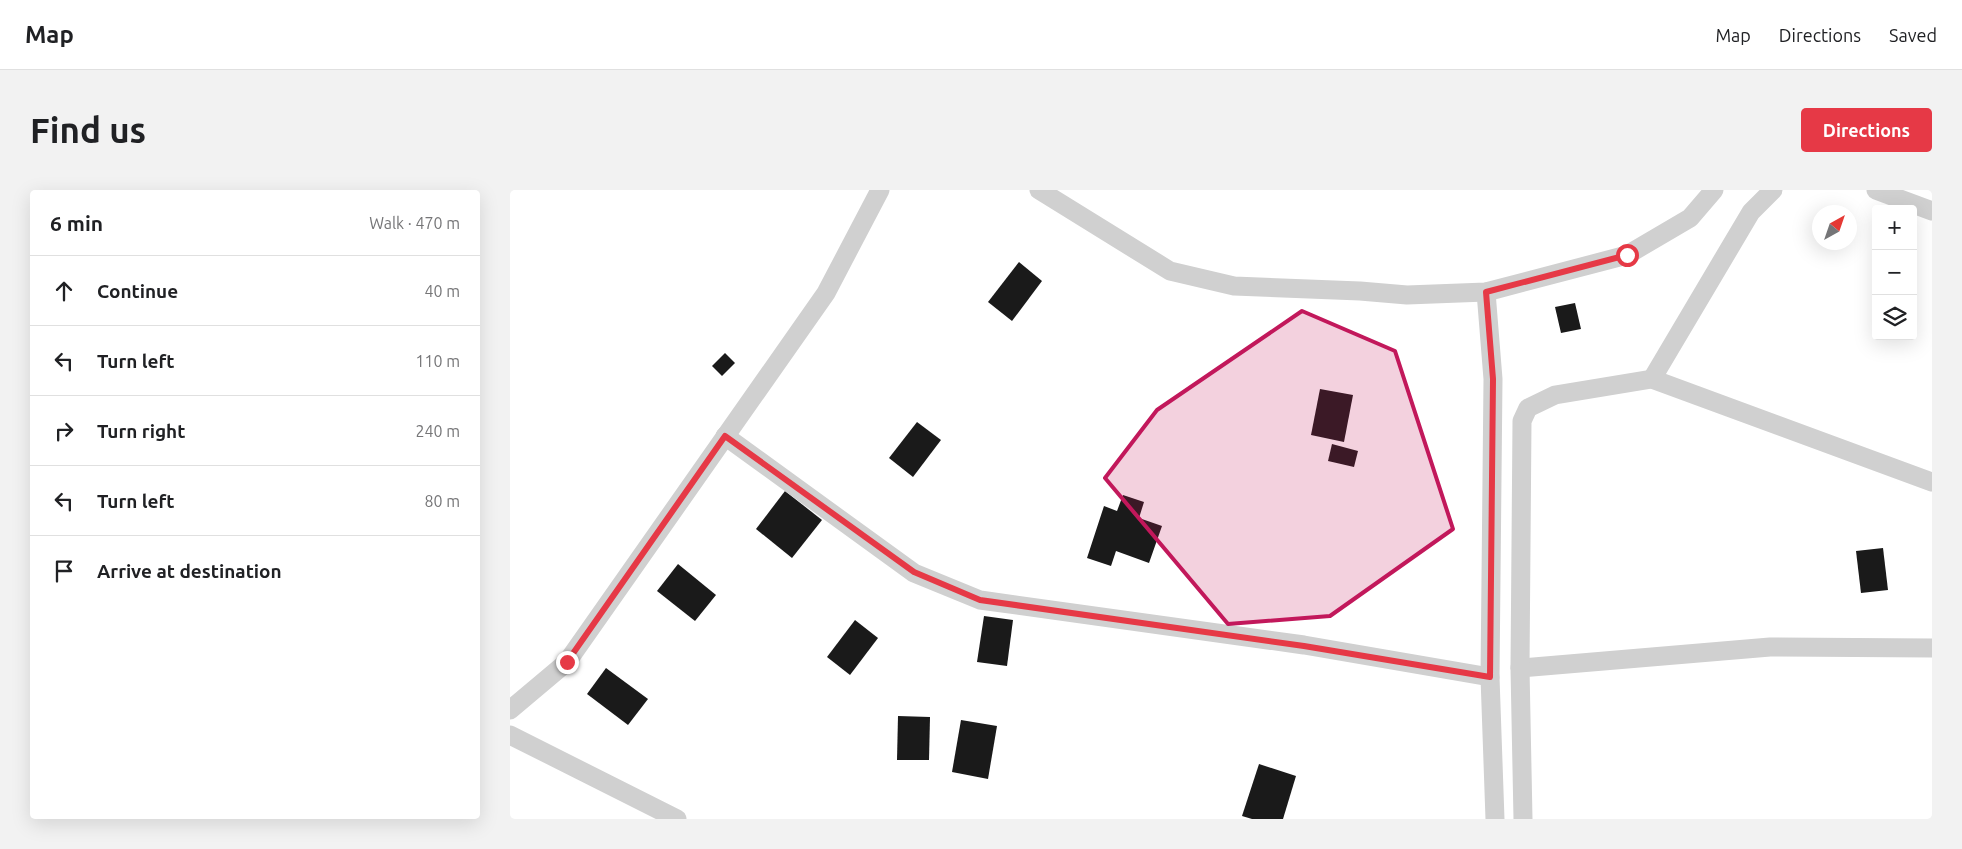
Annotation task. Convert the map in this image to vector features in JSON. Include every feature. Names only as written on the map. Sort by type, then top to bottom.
[{"type":"street","points":[[510,710],[567,662],[826,293],[880,190]]},
{"type":"street","points":[[1038,190],[1170,271],[1234,286],[1360,290],[1407,296],[1486,292],[1627,255],[1690,218],[1714,190]]},
{"type":"street","points":[[1652,379],[1751,212],[1773,190]]},
{"type":"street","points":[[1876,190],[1932,211]]},
{"type":"street","points":[[1486,292],[1493,379],[1490,677],[1495,819]]},
{"type":"street","points":[[1523,819],[1520,668],[1522,421],[1528,408],[1555,395],[1652,379],[1932,482]]},
{"type":"street","points":[[725,436],[914,572],[980,600],[1294,644],[1490,677]]},
{"type":"street","points":[[1520,668],[1770,647],[1932,648]]},
{"type":"street","points":[[510,735],[677,819]]},
{"type":"highlighted area","points":[[1302,311],[1395,351],[1453,529],[1330,616],[1228,624],[1105,478],[1157,410]]},
{"type":"building","points":[[1019,262],[1042,281],[1012,321],[988,302]]},
{"type":"building","points":[[1575,303],[1581,329],[1561,333],[1555,307]]},
{"type":"building","points":[[725,353],[735,363],[722,376],[712,366]]},
{"type":"building","points":[[1320,389],[1353,395],[1344,442],[1311,435]]},
{"type":"building","points":[[917,422],[941,440],[913,477],[889,458]]},
{"type":"building","points":[[1332,444],[1358,451],[1354,467],[1328,461]]},
{"type":"building","points":[[785,491],[822,520],[792,558],[756,529]]},
{"type":"building","points":[[1123,495],[1144,502],[1139,518],[1162,526],[1149,563],[1116,551],[1111,566],[1087,558],[1104,506],[1117,511]]},
{"type":"building","points":[[1883,548],[1888,590],[1861,593],[1856,551]]},
{"type":"building","points":[[678,564],[716,595],[695,621],[657,591]]},
{"type":"building","points":[[984,616],[1013,620],[1007,666],[977,662]]},
{"type":"building","points":[[855,620],[878,638],[850,675],[827,657]]},
{"type":"building","points":[[606,668],[648,699],[628,725],[587,694]]},
{"type":"building","points":[[898,716],[930,717],[929,760],[897,760]]},
{"type":"building","points":[[961,720],[997,726],[988,779],[952,772]]},
{"type":"building","points":[[1259,764],[1296,776],[1283,819],[1252,819],[1242,816]]},
{"type":"route","points":[[567,662],[725,436],[914,572],[980,600],[1304,646],[1490,677],[1493,379],[1486,292],[1548,274],[1627,255]]}]
